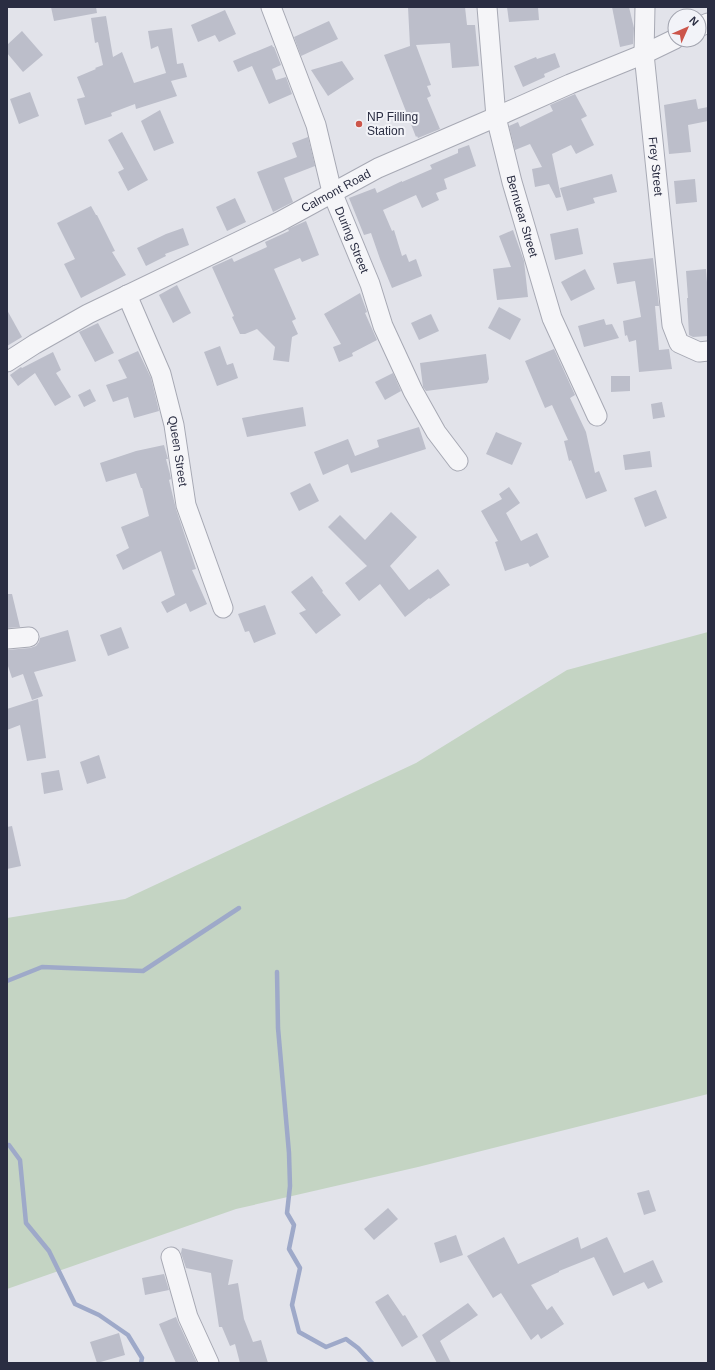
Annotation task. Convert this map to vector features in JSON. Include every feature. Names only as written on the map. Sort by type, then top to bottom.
[{"type":"street","name":"During Street","points":[[271,7],[316,125],[332,192],[370,284],[383,326],[412,391],[436,432],[458,461]]},
{"type":"street","name":"Bernuear Street","points":[[487,7],[496,117],[512,182],[552,318],[597,416]]},
{"type":"street","name":"Frey Street","points":[[645,7],[644,54],[672,326],[679,343],[699,352],[708,350]]},
{"type":"street","name":"Calmont Road","points":[[7,362],[35,344],[88,314],[279,222],[378,168],[667,43]]},
{"type":"street","name":"Queen Street","points":[[127,295],[161,374],[174,425],[186,505],[223,608]]},
{"type":"street","points":[[7,639],[29,637]]},
{"type":"street","points":[[171,1257],[188,1317],[210,1363]]},
{"type":"green space","points":[[708,632],[708,1094],[418,1167],[236,1209],[7,1289],[7,918],[125,899],[416,763],[567,670]]},
{"type":"building","points":[[51,7],[96,7],[97,13],[54,21]]},
{"type":"building","points":[[408,7],[465,7],[467,25],[475,25],[479,66],[452,68],[450,43],[416,45],[431,85],[427,86],[431,96],[427,98],[440,129],[418,138],[417,136],[416,137],[384,55],[410,46]]},
{"type":"building","points":[[507,7],[538,7],[539,20],[509,22]]},
{"type":"building","points":[[612,7],[629,7],[634,28],[633,44],[620,47]]},
{"type":"building","points":[[225,10],[236,34],[219,42],[215,35],[198,42],[191,25]]},
{"type":"building","points":[[106,16],[113,57],[122,52],[134,83],[166,73],[158,46],[151,49],[148,31],[172,28],[177,64],[183,63],[187,77],[171,81],[177,96],[136,109],[135,104],[111,113],[112,116],[85,125],[77,99],[85,97],[77,77],[103,65],[98,42],[95,43],[91,18]]},
{"type":"building","points":[[329,21],[338,39],[301,56],[294,37]]},
{"type":"building","points":[[22,31],[43,55],[23,72],[7,53],[7,45]]},
{"type":"building","points":[[272,45],[281,65],[272,69],[276,80],[286,77],[292,94],[269,104],[252,66],[238,72],[233,61]]},
{"type":"building","points":[[555,53],[560,67],[544,74],[545,77],[523,87],[514,66],[536,57],[537,59]]},
{"type":"building","points":[[342,61],[354,79],[328,96],[311,70]]},
{"type":"building","points":[[30,92],[39,116],[19,124],[10,99]]},
{"type":"building","points":[[575,94],[587,116],[581,119],[594,145],[576,154],[571,145],[552,154],[561,197],[556,198],[549,184],[535,187],[532,169],[542,167],[530,144],[515,150],[509,126],[518,122],[520,127],[553,111],[550,105]]},
{"type":"building","points":[[696,99],[698,109],[708,107],[708,121],[688,125],[691,152],[669,154],[664,105]]},
{"type":"building","points":[[160,110],[174,143],[154,151],[141,121]]},
{"type":"building","points":[[122,132],[148,180],[128,191],[118,172],[124,169],[108,140]]},
{"type":"building","points":[[308,137],[315,166],[284,178],[293,202],[273,212],[257,172],[297,157],[292,143]]},
{"type":"building","points":[[469,145],[476,166],[444,179],[447,189],[436,193],[439,200],[422,208],[416,195],[383,210],[392,231],[394,230],[402,256],[406,254],[409,262],[416,259],[422,276],[392,288],[371,233],[364,235],[349,198],[375,188],[377,193],[432,169],[430,165],[458,153],[458,149]]},
{"type":"building","points":[[612,174],[617,192],[593,198],[595,203],[567,211],[560,188]]},
{"type":"building","points":[[695,179],[697,202],[676,204],[674,181]]},
{"type":"building","points":[[235,198],[246,222],[227,231],[216,207]]},
{"type":"building","points":[[91,206],[115,251],[112,252],[126,275],[81,298],[64,264],[75,259],[57,223]]},
{"type":"building","points":[[306,221],[319,255],[302,262],[300,258],[274,269],[296,319],[292,321],[298,334],[292,337],[289,362],[273,360],[275,347],[257,329],[245,334],[240,334],[232,317],[234,316],[212,267],[232,258],[234,262],[267,247],[265,242]]},
{"type":"building","points":[[183,228],[189,245],[165,254],[166,256],[146,266],[137,248],[166,234]]},
{"type":"building","points":[[578,228],[583,254],[555,260],[550,234]]},
{"type":"building","points":[[513,230],[524,261],[528,297],[497,300],[493,269],[511,267],[499,236]]},
{"type":"building","points":[[653,258],[659,306],[655,306],[659,350],[669,349],[672,369],[639,372],[636,340],[629,342],[627,335],[625,336],[623,321],[641,317],[635,281],[617,284],[613,263]]},
{"type":"building","points":[[585,269],[595,289],[571,301],[561,282]]},
{"type":"building","points":[[706,269],[708,336],[693,337],[689,335],[686,271]]},
{"type":"building","points":[[177,285],[191,313],[173,323],[159,295]]},
{"type":"building","points":[[360,293],[367,312],[365,313],[377,340],[352,353],[353,356],[339,362],[333,347],[341,344],[324,314]]},
{"type":"building","points":[[499,307],[521,319],[510,340],[488,328]]},
{"type":"building","points":[[7,310],[22,337],[7,346]]},
{"type":"building","points":[[431,314],[439,331],[419,340],[411,323]]},
{"type":"building","points":[[604,319],[606,325],[612,324],[619,338],[584,347],[578,326]]},
{"type":"building","points":[[98,323],[114,353],[95,362],[79,332]]},
{"type":"building","points":[[220,346],[227,365],[233,363],[238,378],[217,386],[204,352]]},
{"type":"building","points":[[554,349],[575,395],[570,398],[586,432],[595,473],[599,471],[607,491],[586,499],[571,460],[569,461],[564,441],[568,440],[552,405],[545,408],[525,361]]},
{"type":"building","points":[[138,351],[151,378],[159,411],[134,418],[128,397],[113,402],[106,385],[127,378],[118,360]]},
{"type":"building","points":[[53,352],[61,370],[56,373],[71,397],[55,406],[35,373],[18,386],[10,375],[21,367],[22,368]]},
{"type":"building","points":[[486,354],[489,379],[487,383],[426,391],[423,387],[420,363]]},
{"type":"building","points":[[393,373],[401,391],[385,400],[375,382]]},
{"type":"building","points":[[611,376],[630,376],[630,391],[611,392]]},
{"type":"building","points":[[90,389],[96,401],[84,407],[78,395]]},
{"type":"building","points":[[662,402],[665,417],[653,419],[651,404]]},
{"type":"building","points":[[303,407],[306,426],[247,437],[242,418]]},
{"type":"building","points":[[419,427],[426,449],[351,473],[348,464],[323,475],[314,452],[348,439],[355,456],[379,447],[377,440]]},
{"type":"building","points":[[496,432],[522,443],[512,465],[486,454]]},
{"type":"building","points":[[164,445],[171,479],[169,480],[176,509],[196,569],[192,570],[207,604],[190,612],[186,603],[167,613],[161,602],[175,595],[161,551],[123,570],[116,555],[129,548],[121,527],[149,516],[142,488],[136,473],[106,482],[100,463],[136,451]]},
{"type":"building","points":[[650,451],[652,467],[625,470],[623,455]]},
{"type":"building","points":[[310,483],[319,501],[299,511],[290,493]]},
{"type":"building","points":[[509,487],[520,503],[506,513],[521,541],[537,533],[549,557],[530,567],[528,563],[505,571],[495,542],[498,541],[481,511],[502,499],[499,494]]},
{"type":"building","points":[[656,490],[667,518],[645,527],[634,498]]},
{"type":"building","points":[[391,512],[417,537],[390,566],[409,590],[438,569],[450,585],[430,599],[429,598],[405,617],[380,584],[359,601],[345,583],[367,566],[328,527],[340,515],[365,540]]},
{"type":"building","points":[[312,576],[323,591],[322,592],[341,615],[316,634],[299,613],[306,610],[291,592]]},
{"type":"building","points":[[7,594],[12,594],[20,627],[7,628]]},
{"type":"building","points":[[265,605],[276,634],[254,643],[249,631],[245,632],[238,614]]},
{"type":"building","points":[[121,627],[129,648],[108,656],[100,635]]},
{"type":"building","points":[[68,630],[76,661],[34,672],[43,696],[32,700],[23,674],[12,678],[7,663],[7,650],[30,648],[36,646],[40,638]]},
{"type":"building","points":[[38,699],[46,758],[27,761],[20,725],[7,730],[7,709]]},
{"type":"building","points":[[99,755],[106,778],[87,784],[80,762]]},
{"type":"building","points":[[59,770],[63,790],[44,794],[41,773]]},
{"type":"building","points":[[12,826],[21,866],[7,869],[7,827]]},
{"type":"building","points":[[649,1190],[656,1211],[644,1215],[637,1193]]},
{"type":"building","points":[[388,1208],[398,1219],[374,1240],[364,1229]]},
{"type":"building","points":[[456,1235],[463,1255],[440,1263],[434,1243]]},
{"type":"building","points":[[504,1237],[518,1264],[578,1237],[581,1249],[607,1237],[624,1273],[653,1260],[663,1282],[648,1289],[644,1282],[613,1296],[594,1257],[559,1271],[531,1285],[547,1310],[552,1306],[564,1324],[541,1339],[538,1334],[531,1340],[501,1293],[493,1298],[467,1256]]},
{"type":"building","points":[[182,1248],[233,1260],[228,1285],[238,1283],[244,1319],[253,1342],[261,1340],[268,1363],[240,1363],[235,1344],[230,1346],[222,1327],[219,1327],[211,1273],[186,1268],[181,1253]]},
{"type":"building","points":[[164,1274],[169,1290],[145,1295],[142,1278]]},
{"type":"building","points":[[388,1294],[403,1316],[405,1315],[418,1337],[402,1347],[375,1302]]},
{"type":"building","points":[[468,1303],[478,1315],[440,1341],[451,1363],[437,1363],[422,1335]]},
{"type":"building","points":[[176,1317],[197,1363],[176,1363],[159,1324]]},
{"type":"building","points":[[119,1333],[125,1355],[97,1363],[90,1342]]},
{"type":"waterway","points":[[7,981],[42,967],[143,971],[239,908]]},
{"type":"waterway","points":[[277,972],[278,1028],[289,1153],[290,1186],[287,1213],[294,1225],[289,1249],[300,1268],[292,1305],[299,1332],[326,1347],[346,1339],[358,1348],[372,1363]]},
{"type":"waterway","points":[[7,1145],[9,1145],[20,1160],[26,1223],[49,1251],[75,1304],[99,1315],[128,1335],[142,1358],[141,1363]]},
{"type":"place","name":"NP Filling Station","points":[[359,124]]}]
